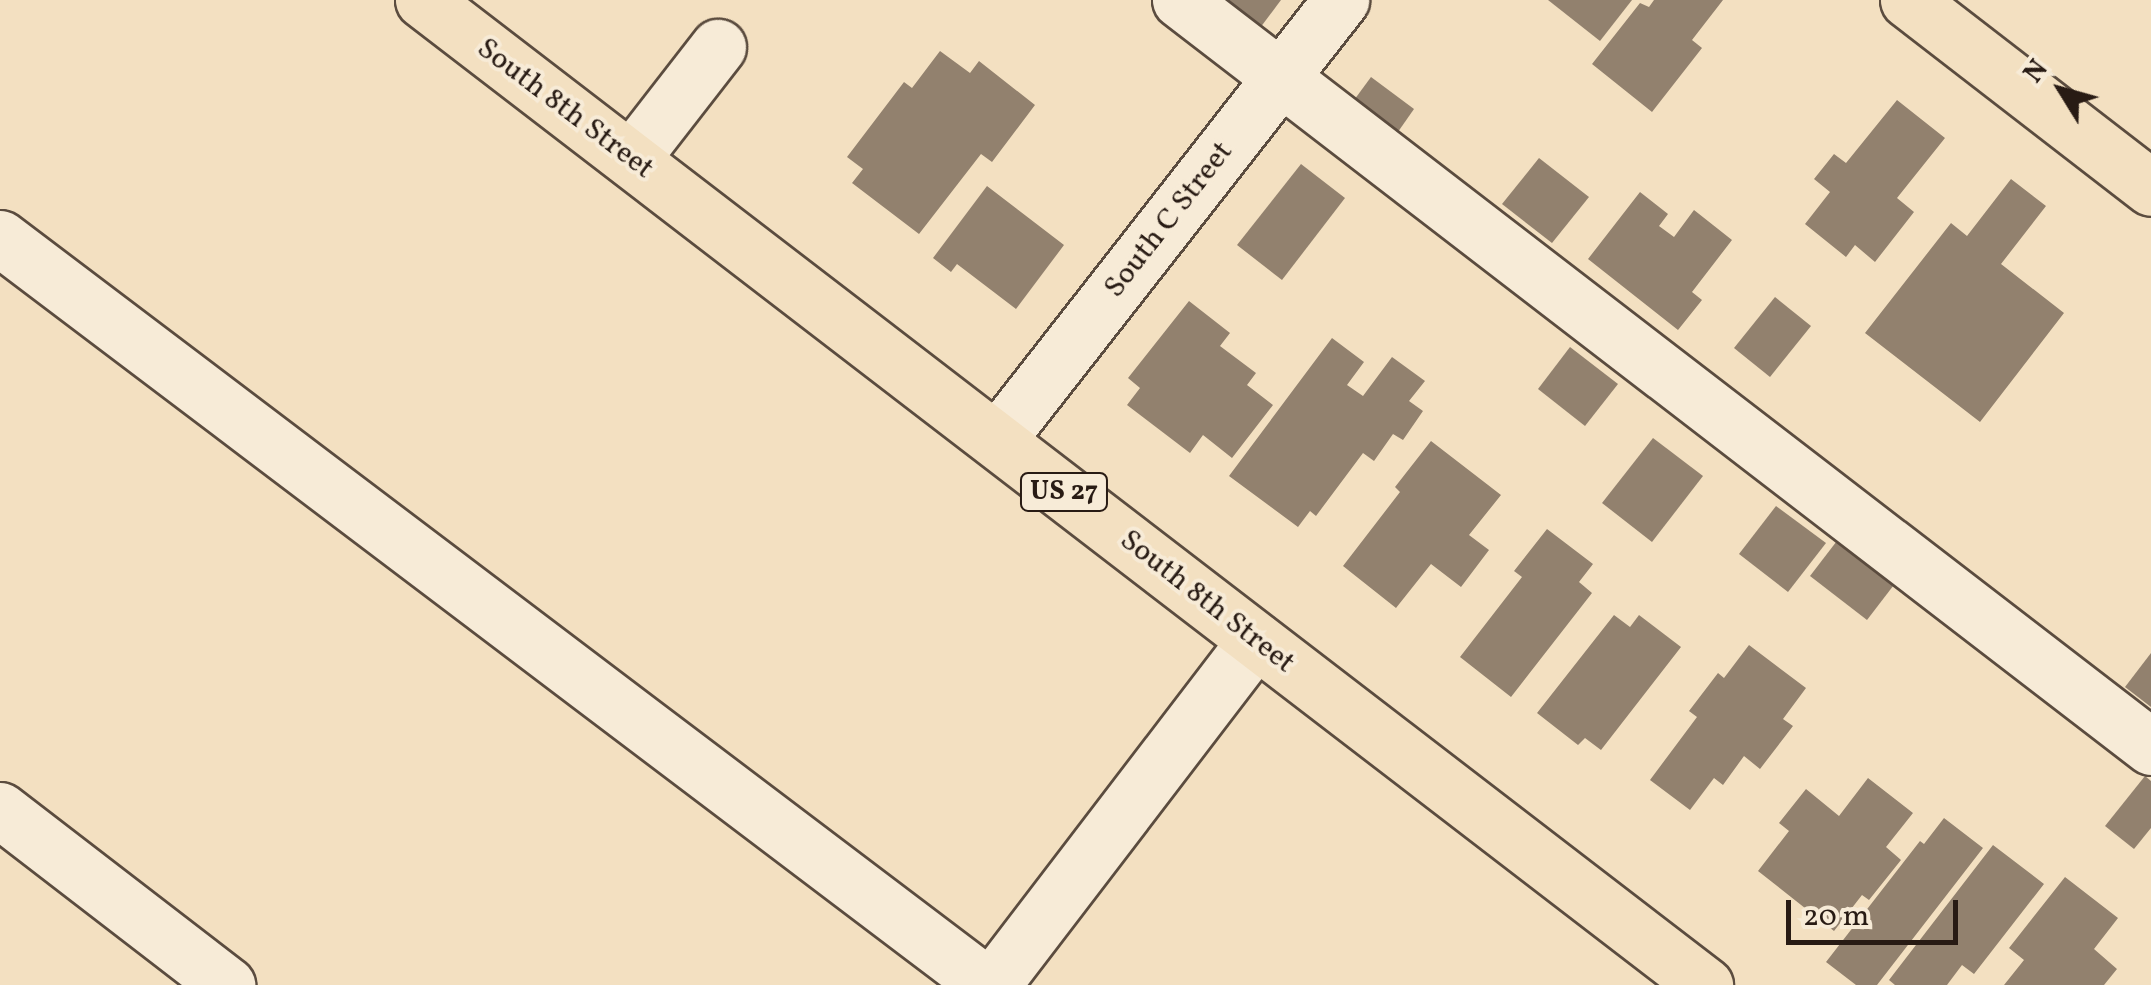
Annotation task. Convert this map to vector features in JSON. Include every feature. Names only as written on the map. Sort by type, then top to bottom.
[{"type":"highway","name":"South 8th Street","points":[[423,0],[1705,985]]},
{"type":"highway","points":[[1908,0],[2151,188]]},
{"type":"street","points":[[1180,0],[2151,747]]},
{"type":"street","name":"South C Street","points":[[997,440],[1341,0]]},
{"type":"street","points":[[631,159],[718,47]]},
{"type":"street","points":[[0,238],[989,985],[1256,640]]},
{"type":"street","points":[[0,810],[227,985]]},
{"type":"building","points":[[1207,0],[1281,0],[1254,36]]},
{"type":"building","points":[[1548,0],[1632,0],[1600,41]]},
{"type":"building","points":[[1654,0],[1723,0],[1692,40],[1702,48],[1652,112],[1592,64],[1640,3],[1649,7]]},
{"type":"building","points":[[940,51],[970,73],[979,61],[1035,105],[992,162],[981,154],[919,234],[852,183],[863,169],[847,157],[904,82],[912,88]]},
{"type":"building","points":[[1371,77],[1414,109],[1393,139],[1349,107]]},
{"type":"building","points":[[1897,100],[1945,138],[1897,198],[1914,212],[1875,262],[1855,245],[1846,257],[1805,224],[1830,192],[1814,179],[1834,154],[1846,163]]},
{"type":"building","points":[[1539,158],[1589,197],[1552,243],[1502,204]]},
{"type":"building","points":[[1301,164],[1345,198],[1282,280],[1237,245]]},
{"type":"building","points":[[2011,179],[2046,206],[2001,264],[2064,313],[1980,422],[1865,333],[1951,223],[1967,236]]},
{"type":"building","points":[[987,186],[1064,245],[1016,309],[957,264],[951,272],[933,258]]},
{"type":"building","points":[[1640,192],[1668,214],[1659,226],[1674,237],[1694,210],[1732,240],[1692,292],[1702,300],[1678,330],[1588,259]]},
{"type":"building","points":[[1775,297],[1811,326],[1770,377],[1734,348]]},
{"type":"building","points":[[1189,301],[1230,333],[1220,346],[1256,373],[1247,385],[1273,405],[1232,458],[1203,435],[1190,453],[1127,405],[1140,388],[1128,378]]},
{"type":"building","points":[[1332,338],[1364,362],[1347,385],[1363,396],[1392,357],[1425,381],[1409,401],[1423,411],[1403,440],[1393,434],[1374,461],[1363,453],[1316,516],[1310,511],[1298,527],[1229,476]]},
{"type":"building","points":[[1570,347],[1618,384],[1585,426],[1538,389]]},
{"type":"building","points":[[1653,438],[1703,476],[1652,542],[1602,503]]},
{"type":"building","points":[[1431,441],[1501,495],[1469,535],[1489,550],[1461,587],[1431,564],[1396,608],[1343,566],[1400,492],[1395,487]]},
{"type":"building","points":[[1776,506],[1826,543],[1788,592],[1739,554]]},
{"type":"building","points":[[1547,529],[1593,564],[1579,582],[1592,593],[1511,697],[1460,657],[1522,577],[1514,571]]},
{"type":"building","points":[[1843,533],[1900,577],[1867,620],[1810,576]]},
{"type":"building","points":[[1614,615],[1630,627],[1639,615],[1681,647],[1601,750],[1585,738],[1578,745],[1537,713]]},
{"type":"building","points":[[1749,645],[1806,688],[1783,719],[1793,726],[1760,769],[1744,756],[1723,785],[1714,778],[1690,810],[1650,780],[1697,717],[1689,711],[1718,673],[1724,678]]},
{"type":"building","points":[[2151,653],[2151,707],[2125,687]]},
{"type":"building","points":[[2145,776],[2151,781],[2151,828],[2134,849],[2105,826]]},
{"type":"building","points":[[1868,778],[1913,813],[1886,847],[1901,860],[1869,900],[1862,895],[1834,931],[1758,871],[1789,831],[1779,823],[1806,789],[1839,816]]},
{"type":"building","points":[[1944,818],[1983,848],[1877,985],[1856,985],[1826,962],[1920,841],[1924,844]]},
{"type":"building","points":[[1993,845],[2044,884],[1974,974],[1962,965],[1947,985],[1895,985],[1889,980]]},
{"type":"building","points":[[2065,877],[2118,918],[2094,949],[2117,969],[2104,985],[2004,985],[2024,960],[2009,948]]}]
